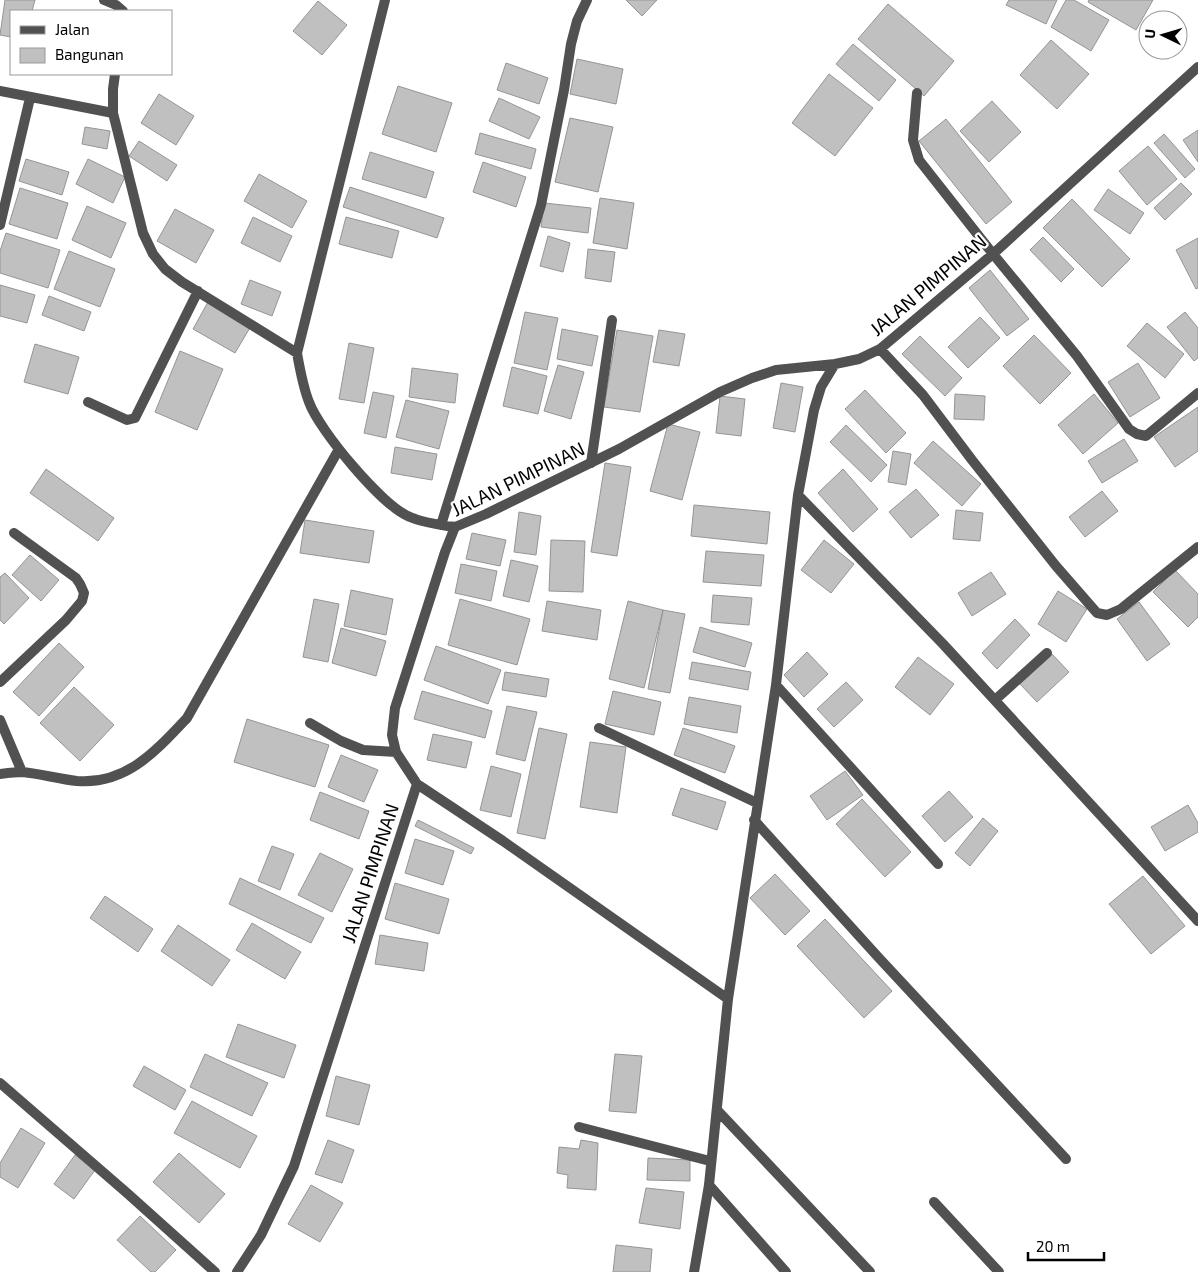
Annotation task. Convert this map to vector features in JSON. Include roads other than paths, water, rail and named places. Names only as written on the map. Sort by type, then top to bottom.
[{"type":"street","points":[[104,0],[116,5],[122,10]]},
{"type":"street","points":[[385,0],[297,353],[309,403],[339,449],[366,480],[390,504],[409,517],[441,526],[455,527]]},
{"type":"street","points":[[441,526],[540,205],[577,21],[587,0]]},
{"type":"street","name":"JALAN PIMPINAN","points":[[237,1272],[261,1235],[294,1166],[417,784],[396,752],[392,735],[395,708],[445,552],[455,527],[486,514],[619,449],[720,392],[752,378],[776,370],[835,364],[859,358],[880,349],[993,254],[1198,67]]},
{"type":"street","points":[[115,75],[113,113],[143,233],[153,254],[165,269],[297,353]]},
{"type":"street","points":[[0,91],[113,113]]},
{"type":"street","points":[[917,93],[913,140],[919,160],[1077,356],[1129,429],[1137,434],[1146,436],[1198,394]]},
{"type":"street","points":[[0,225],[30,98]]},
{"type":"street","points":[[88,402],[127,420],[135,418],[198,291]]},
{"type":"street","points":[[591,463],[612,320]]},
{"type":"street","points":[[880,349],[923,395],[1044,551],[1097,613],[1107,615],[1121,609],[1198,547]]},
{"type":"street","points":[[694,1272],[709,1185],[728,999],[776,685],[798,496],[814,410],[821,387],[835,364]]},
{"type":"street","points":[[0,774],[22,772],[77,781],[96,782],[119,776],[161,746],[187,718],[339,449]]},
{"type":"street","points":[[798,496],[936,637],[1198,921]]},
{"type":"street","points":[[0,682],[66,620],[82,601],[84,593],[76,578],[14,533]]},
{"type":"street","points":[[995,700],[1047,653]]},
{"type":"street","points":[[776,685],[938,864]]},
{"type":"street","points":[[0,720],[22,772]]},
{"type":"street","points":[[310,723],[341,741],[363,750],[396,752]]},
{"type":"street","points":[[599,728],[757,804]]},
{"type":"street","points":[[417,784],[512,846],[728,999]]},
{"type":"street","points":[[754,820],[879,958],[1066,1158]]},
{"type":"street","points":[[0,1083],[127,1192],[215,1272]]},
{"type":"street","points":[[717,1110],[870,1272]]},
{"type":"street","points":[[579,1127],[710,1161]]},
{"type":"street","points":[[709,1185],[786,1272]]},
{"type":"street","points":[[934,1202],[999,1272]]}]
